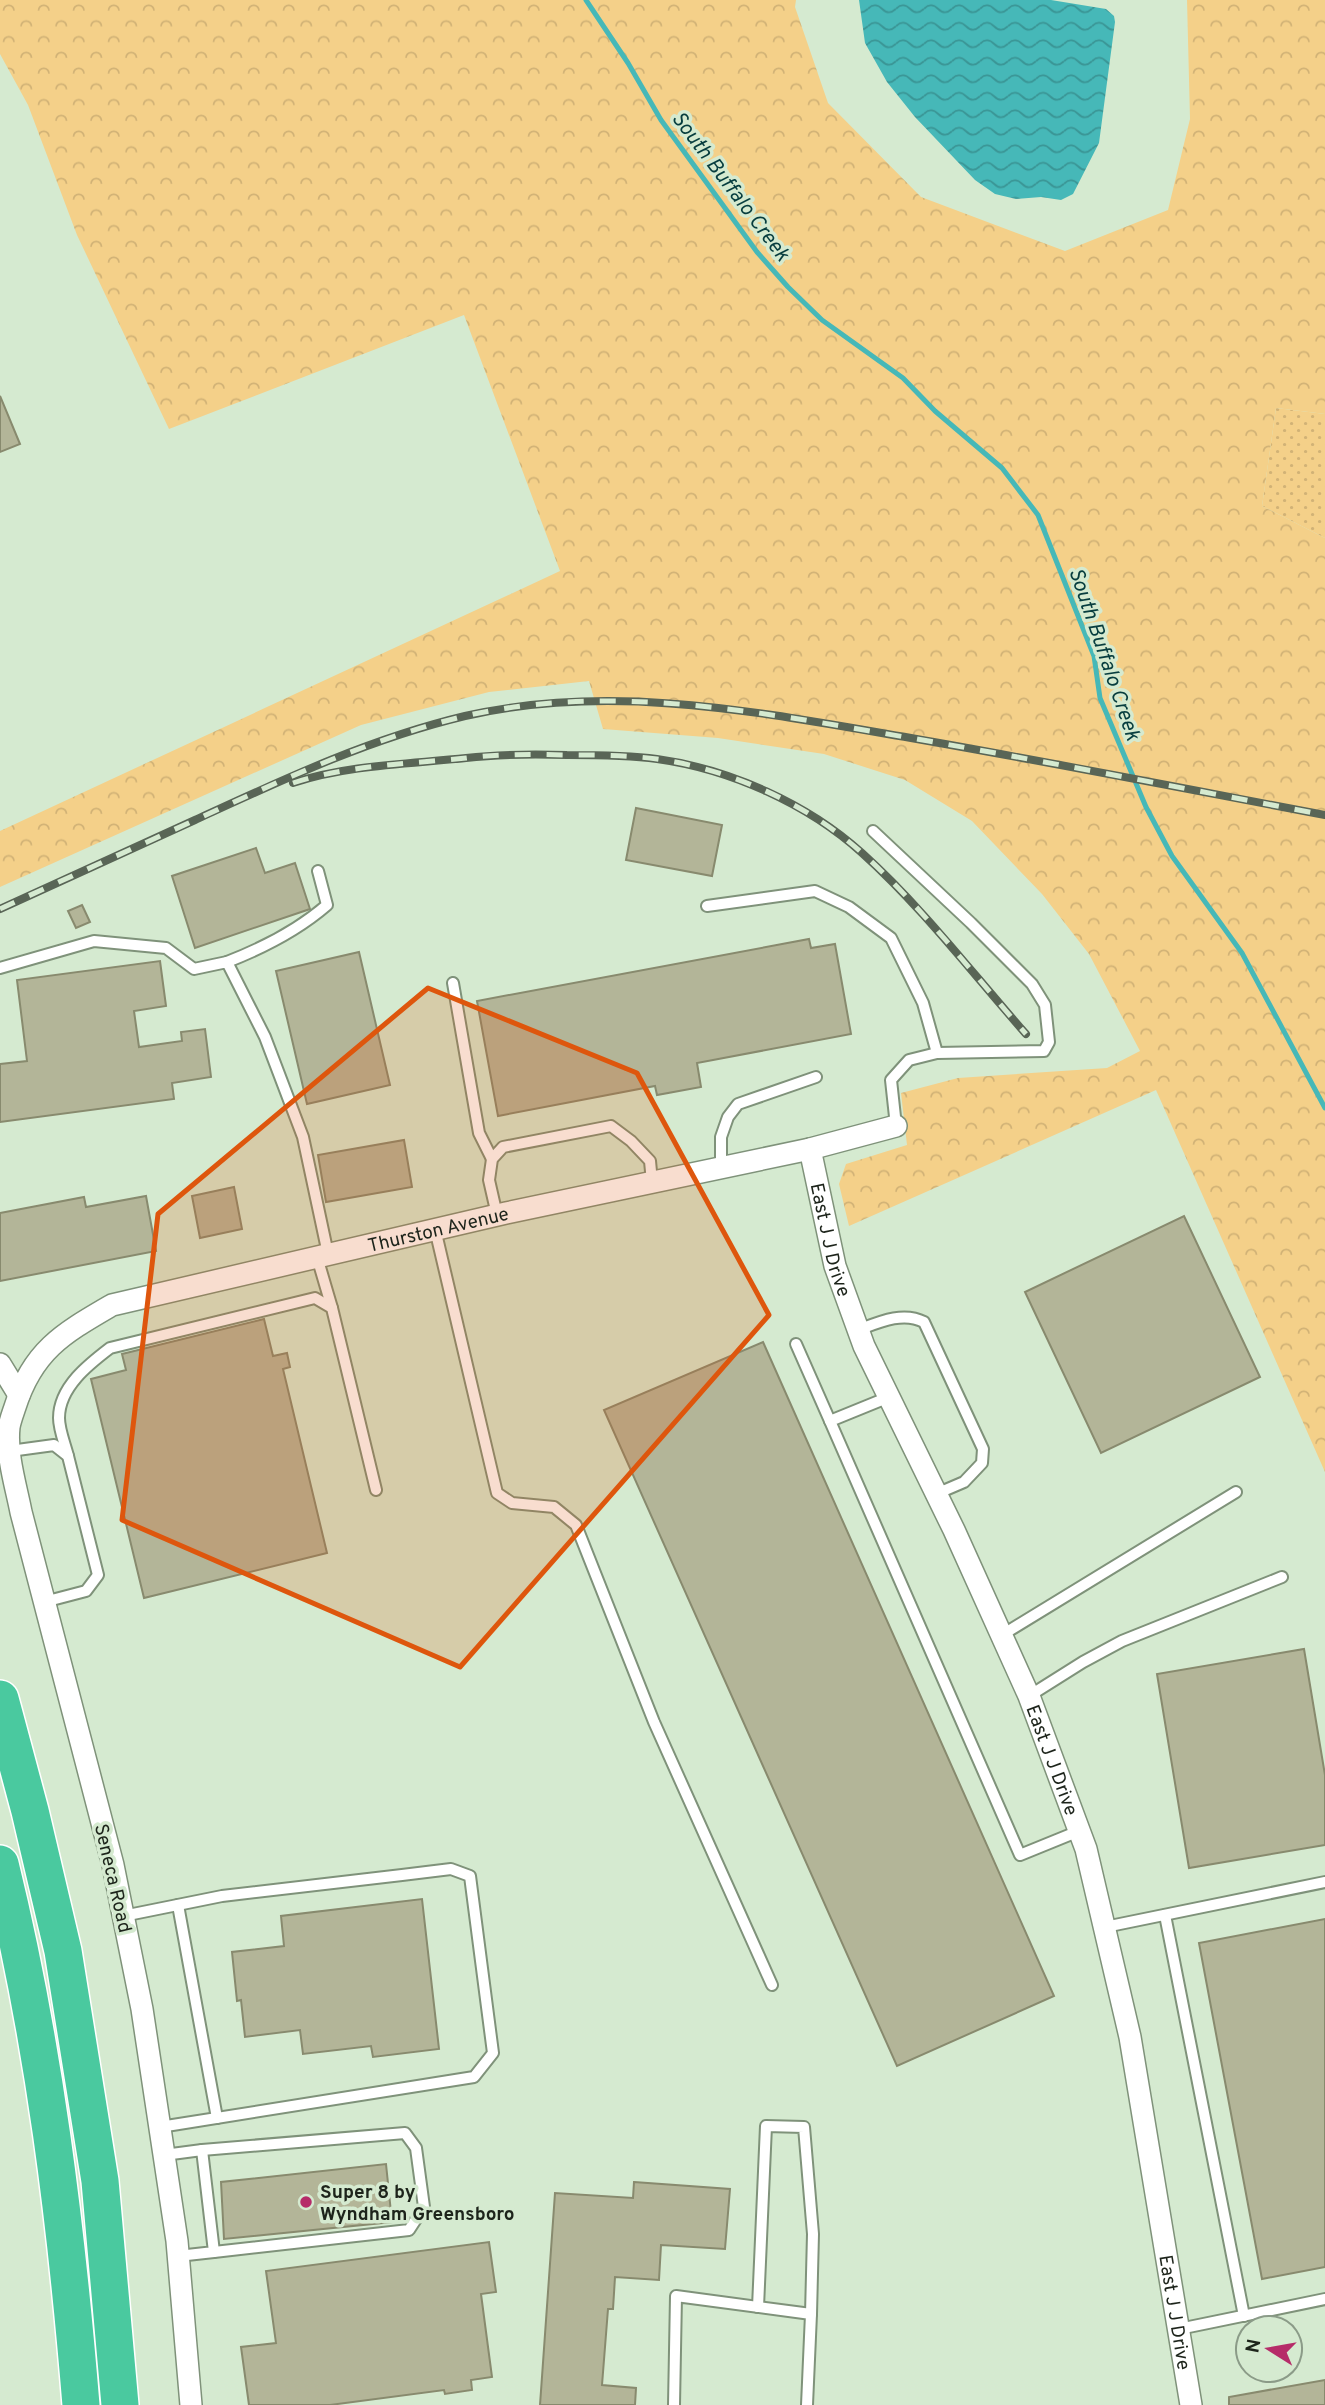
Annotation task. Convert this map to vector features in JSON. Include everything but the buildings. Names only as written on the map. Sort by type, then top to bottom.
[{"type":"highway","points":[[0,1699],[63,1951],[100,2181],[120,2405]]},
{"type":"highway","points":[[0,1864],[14,1919],[54,2140],[69,2262],[81,2405]]},
{"type":"street","name":"Thurston Avenue","points":[[19,1395],[32,1367],[64,1333],[112,1305],[497,1215],[810,1149],[896,1126]]},
{"type":"street","name":"East J J Drive","points":[[810,1149],[835,1266],[858,1329],[1029,1696],[1086,1849],[1130,2037],[1191,2405]]},
{"type":"street","points":[[0,1364],[19,1395]]},
{"type":"street","name":"Seneca Road","points":[[19,1395],[9,1427],[10,1451],[21,1512],[113,1865],[142,2009],[178,2256],[191,2405]]},
{"type":"lane","points":[[873,831],[1032,984],[1045,1005],[1049,1042],[1044,1051],[937,1053],[909,1060],[891,1080],[896,1126]]},
{"type":"lane","points":[[0,968],[94,941],[166,948],[194,969],[227,962],[259,950],[282,937],[327,905],[318,871]]},
{"type":"lane","points":[[706,905],[815,891],[849,907],[891,938],[923,1003],[937,1053]]},
{"type":"lane","points":[[227,962],[265,1037],[299,1127],[332,1308],[376,1490]]},
{"type":"lane","points":[[453,983],[479,1133],[492,1159]]},
{"type":"lane","points":[[721,1167],[720,1137],[728,1117],[738,1104],[816,1077]]},
{"type":"lane","points":[[497,1215],[489,1180],[492,1159],[503,1147],[611,1126],[631,1141],[649,1161],[652,1182]]},
{"type":"lane","points":[[435,1230],[497,1493],[512,1503],[554,1507],[576,1525],[654,1722],[772,1985]]},
{"type":"lane","points":[[44,1602],[86,1591],[98,1575],[59,1418],[64,1397],[83,1368],[110,1348],[315,1298],[332,1308]]},
{"type":"lane","points":[[858,1329],[891,1319],[914,1317],[924,1322],[983,1449],[982,1463],[964,1482],[936,1494]]},
{"type":"lane","points":[[796,1343],[1020,1855],[1079,1831]]},
{"type":"lane","points":[[830,1421],[888,1397]]},
{"type":"lane","points":[[10,1451],[54,1445],[68,1456]]},
{"type":"lane","points":[[1002,1635],[1237,1492]]},
{"type":"lane","points":[[1029,1696],[1122,1641],[1282,1577]]},
{"type":"lane","points":[[123,1916],[222,1896],[451,1869],[470,1876],[493,2053],[474,2077],[160,2127]]},
{"type":"lane","points":[[1105,1927],[1325,1882]]},
{"type":"lane","points":[[178,1905],[218,2118]]},
{"type":"lane","points":[[1165,1914],[1244,2314]]},
{"type":"lane","points":[[758,2307],[766,2126],[804,2127],[813,2234],[807,2405]]},
{"type":"lane","points":[[164,2155],[405,2133],[416,2148],[424,2207],[410,2230],[178,2256]]},
{"type":"lane","points":[[202,2150],[214,2252]]},
{"type":"lane","points":[[674,2405],[676,2296],[811,2314]]},
{"type":"lane","points":[[1249,2314],[1325,2299]]},
{"type":"lane","points":[[1179,2329],[1234,2317]]},
{"type":"highlighted area","points":[[428,988],[637,1073],[769,1315],[460,1667],[122,1520],[158,1214]]},
{"type":"green space","points":[[0,0],[796,0],[795,7],[828,103],[921,197],[1065,251],[1168,210],[1190,119],[1187,0],[1325,0],[1325,414],[1276,408],[1262,506],[1325,538],[1325,1472],[1156,1090],[849,1226],[839,1184],[846,1164],[907,1145],[901,1093],[958,1078],[1107,1068],[1140,1051],[1089,954],[1042,894],[972,821],[905,780],[824,754],[718,738],[603,729],[589,681],[489,692],[361,725],[0,887],[0,831],[560,571],[464,315],[169,429],[77,235],[28,105],[0,54]]},
{"type":"green space","points":[[1276,408],[1325,414],[1325,538],[1262,506]]},
{"type":"water","points":[[859,0],[1051,0],[1106,9],[1114,16],[1099,143],[1073,194],[1061,200],[1041,197],[1016,199],[995,194],[975,180],[915,117],[887,82],[865,43]]},
{"type":"waterway","name":"South Buffalo Creek","points":[[586,0],[628,63],[661,120],[757,252],[822,320],[903,378],[935,411],[1002,468],[1038,515],[1094,656],[1100,698],[1146,807],[1172,856],[1242,953],[1325,1108]]},
{"type":"railway","points":[[0,909],[261,790],[361,748],[465,716],[521,706],[577,702],[633,701],[688,705],[800,719],[1325,815]]},
{"type":"railway","points":[[293,783],[335,772],[378,766],[529,754],[657,759],[740,780],[793,804],[841,835],[862,853],[926,918],[1026,1034]]},
{"type":"place","name":"Super 8 by Wyndham Greensboro","points":[[306,2202]]}]
